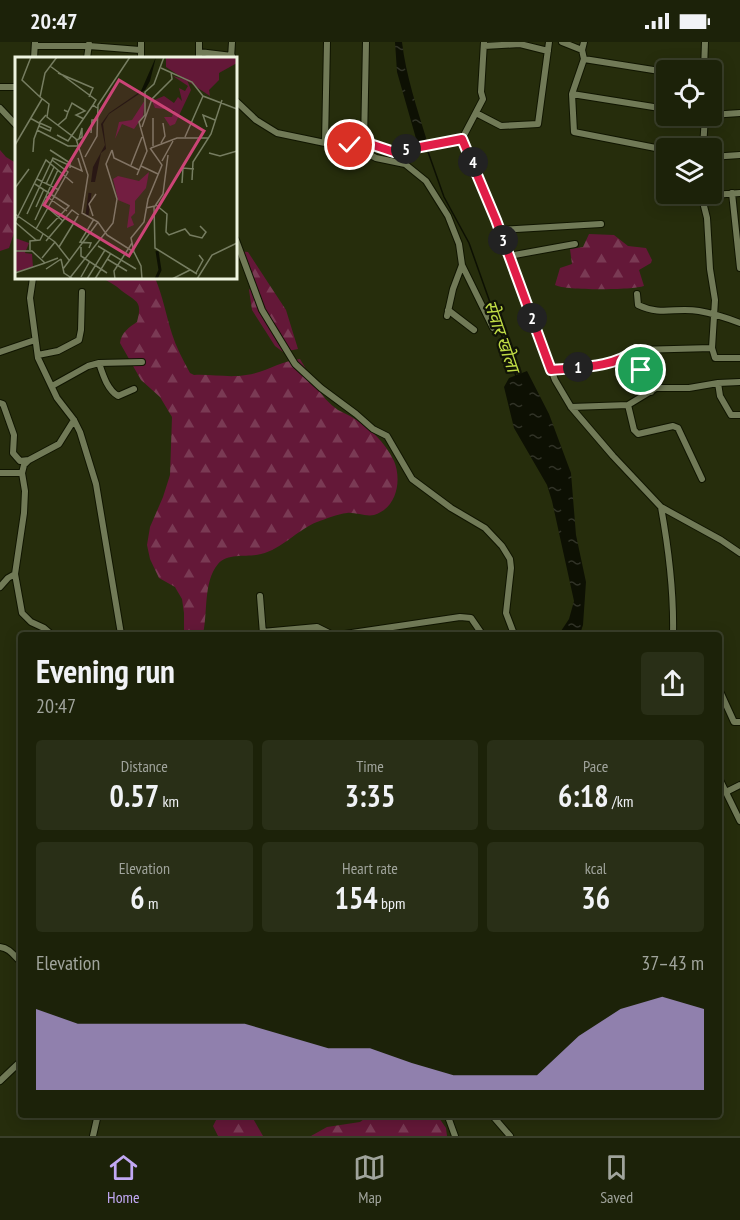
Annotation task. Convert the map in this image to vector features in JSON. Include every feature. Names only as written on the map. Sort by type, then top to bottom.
[{"type":"street","points":[[141,42],[141,57]]},
{"type":"street","points":[[199,42],[199,55],[232,57],[232,42]]},
{"type":"street","points":[[325,143],[327,42]]},
{"type":"street","points":[[364,142],[366,42]]},
{"type":"street","points":[[476,113],[501,126],[538,124],[549,42]]},
{"type":"street","points":[[562,42],[582,50]]},
{"type":"street","points":[[584,42],[582,50],[584,59],[572,94],[574,132],[656,148]]},
{"type":"street","points":[[704,60],[705,42]]},
{"type":"street","points":[[35,44],[89,44],[141,50]]},
{"type":"street","points":[[462,139],[483,99],[481,92],[484,44],[520,44],[548,51]]},
{"type":"street","points":[[584,59],[656,70]]},
{"type":"street","points":[[572,94],[656,107]]},
{"type":"street","points":[[237,101],[256,120],[277,134],[325,143],[350,145],[364,142],[394,152],[462,139]]},
{"type":"street","points":[[0,108],[15,124]]},
{"type":"street","points":[[722,114],[740,113]]},
{"type":"street","points":[[462,139],[500,230],[555,380],[571,407],[661,507],[722,540],[740,553]]},
{"type":"street","points":[[350,145],[376,158],[405,164],[426,181],[451,222],[459,244],[462,265],[493,328]]},
{"type":"street","points":[[722,156],[740,155]]},
{"type":"street","points":[[732,193],[740,268]]},
{"type":"street","points":[[722,194],[740,193]]},
{"type":"street","points":[[703,204],[707,218],[716,316],[712,348],[715,358],[740,358]]},
{"type":"street","points":[[500,230],[601,224]]},
{"type":"street","points":[[237,243],[262,310],[295,364],[373,429],[387,436],[412,479],[451,508],[484,528],[502,546],[510,559],[506,613],[513,632]]},
{"type":"street","points":[[509,256],[575,244]]},
{"type":"street","points":[[462,265],[453,289],[448,313],[474,330]]},
{"type":"street","points":[[33,279],[30,298],[38,355],[57,398],[80,432],[96,484],[121,632]]},
{"type":"street","points":[[38,355],[58,351],[79,340],[82,292]]},
{"type":"street","points":[[637,294],[638,304],[647,309],[699,311],[740,323]]},
{"type":"street","points":[[0,352],[35,340]]},
{"type":"street","points":[[551,370],[614,362],[626,358],[636,350],[712,348]]},
{"type":"street","points":[[636,350],[641,370],[650,383],[651,392]]},
{"type":"street","points":[[52,386],[88,366],[99,363],[142,362]]},
{"type":"street","points":[[99,363],[106,382],[115,395],[118,396],[134,389]]},
{"type":"street","points":[[571,407],[628,405],[656,388],[690,388],[740,382]]},
{"type":"street","points":[[718,383],[720,396],[731,415],[740,415]]},
{"type":"street","points":[[0,403],[3,404],[14,435],[13,453],[20,461],[29,460]]},
{"type":"street","points":[[628,405],[634,430],[638,434],[673,426],[678,428],[702,479]]},
{"type":"street","points":[[49,632],[31,622],[22,613],[15,574],[24,513],[25,490],[22,473],[24,465],[29,460],[59,444],[74,420]]},
{"type":"street","points":[[0,473],[22,473]]},
{"type":"street","points":[[661,507],[670,555],[674,601],[673,632]]},
{"type":"street","points":[[0,587],[15,574]]},
{"type":"street","points":[[260,596],[263,632]]},
{"type":"street","points":[[359,632],[460,617],[471,618],[481,632]]},
{"type":"street","points":[[272,632],[317,627],[327,632]]},
{"type":"street","points":[[722,696],[734,722],[740,722]]},
{"type":"street","points":[[722,784],[740,821]]},
{"type":"street","points":[[726,792],[740,785]]},
{"type":"street","points":[[0,947],[12,952],[18,959]]},
{"type":"street","points":[[0,1081],[18,1064]]},
{"type":"street","points":[[93,1136],[97,1118]]},
{"type":"street","points":[[449,1118],[455,1136]]},
{"type":"street","points":[[494,1118],[510,1136]]},
{"type":"green space","points":[[0,150],[15,162],[15,230],[9,248],[0,251]]},
{"type":"green space","points":[[589,234],[614,235],[628,246],[646,248],[652,260],[639,270],[644,286],[600,289],[555,285],[560,268],[572,264],[570,249],[583,247]]},
{"type":"green space","points":[[237,251],[248,252],[286,310],[298,349],[283,352],[275,346],[252,310],[249,290],[254,284],[249,268],[237,256]]},
{"type":"green space","points":[[103,279],[155,279],[176,344],[190,373],[194,375],[246,375],[300,359],[326,400],[370,430],[386,448],[396,468],[396,492],[393,500],[382,511],[374,515],[350,513],[335,515],[310,525],[269,552],[222,560],[213,571],[210,580],[203,632],[184,632],[182,599],[175,587],[159,578],[150,559],[147,545],[150,527],[170,475],[172,417],[160,397],[141,380],[120,343],[128,328],[137,322],[139,305]]},
{"type":"green space","points":[[217,1118],[253,1118],[263,1136],[218,1136],[213,1126]]},
{"type":"green space","points":[[366,1118],[439,1118],[446,1128],[447,1136],[311,1136],[327,1127],[360,1122]]},
{"type":"water","points":[[395,42],[402,42],[409,80],[427,141],[417,142],[397,72]]},
{"type":"water","points":[[527,371],[549,414],[571,473],[576,535],[586,582],[581,632],[560,632],[569,619],[574,601],[547,485],[514,428],[504,387],[509,378]]},
{"type":"waterway","name":"सेवार खोला","points":[[427,149],[444,197],[469,243],[516,376]]},
{"type":"route","points":[[350,145],[364,142],[394,152],[462,139],[496,220],[551,370],[614,362],[626,358],[636,350],[641,370]]}]
